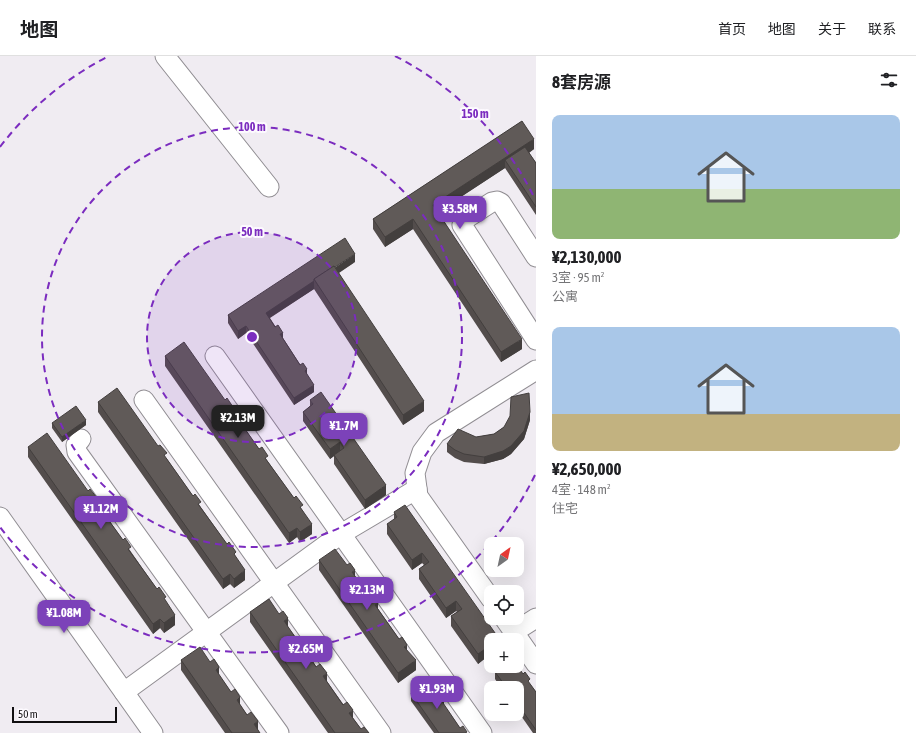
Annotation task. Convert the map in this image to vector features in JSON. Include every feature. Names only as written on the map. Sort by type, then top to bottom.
[{"type":"street","points":[[165,56],[269,187]]},
{"type":"street","points":[[536,257],[501,203],[497,201],[492,202],[464,220],[462,225],[464,230],[536,340]]},
{"type":"street","points":[[215,356],[482,733]]},
{"type":"street","points":[[484,589],[418,496],[415,473],[417,463],[425,447],[436,433],[536,370]]},
{"type":"street","points":[[144,400],[381,733]]},
{"type":"street","points":[[81,439],[76,444],[77,452],[279,733]]},
{"type":"street","points":[[124,692],[341,534],[417,489]]},
{"type":"street","points":[[0,517],[153,733]]},
{"type":"street","points":[[524,621],[536,618]]},
{"type":"street","points":[[509,625],[536,664]]},
{"type":"building","points":[[522,121],[534,139],[433,205],[522,339],[501,352],[413,219],[385,237],[373,219]]},
{"type":"building","points":[[525,147],[536,163],[536,207],[505,160]]},
{"type":"building","points":[[345,238],[355,254],[314,279],[314,281],[266,313],[275,327],[278,325],[283,333],[280,334],[300,365],[303,363],[307,369],[305,371],[314,385],[294,398],[246,326],[238,331],[228,315]]},
{"type":"building","points":[[334,266],[424,401],[403,415],[314,279]]},
{"type":"building","points":[[184,342],[225,400],[227,398],[233,407],[231,409],[259,449],[262,447],[268,456],[265,458],[294,498],[296,496],[303,505],[300,507],[312,524],[300,532],[297,528],[289,533],[165,356]]},
{"type":"building","points":[[117,388],[158,446],[160,445],[167,453],[164,455],[193,496],[195,494],[201,502],[198,504],[227,544],[229,542],[236,552],[234,554],[245,570],[234,579],[230,574],[223,579],[98,402]]},
{"type":"building","points":[[321,392],[386,485],[365,500],[334,455],[344,448],[340,442],[330,449],[303,412],[313,404],[310,400]]},
{"type":"building","points":[[529,393],[530,412],[524,431],[511,446],[503,451],[484,457],[464,454],[447,444],[458,429],[476,437],[494,434],[504,427],[510,416],[511,397]]},
{"type":"building","points":[[76,406],[86,420],[62,437],[52,423]]},
{"type":"building","points":[[47,433],[88,491],[90,489],[97,498],[94,500],[123,540],[125,538],[131,547],[128,549],[157,589],[159,587],[166,597],[164,598],[175,615],[164,623],[160,619],[153,624],[28,447]]},
{"type":"building","points":[[405,505],[484,617],[484,625],[489,625],[495,633],[484,633],[484,650],[478,654],[451,616],[462,609],[456,601],[446,608],[419,569],[429,562],[422,553],[412,560],[387,524],[397,517],[394,512]]},
{"type":"building","points":[[335,549],[347,565],[350,563],[355,570],[352,572],[371,599],[374,597],[378,603],[375,605],[399,639],[402,637],[407,645],[404,647],[416,660],[398,673],[319,560]]},
{"type":"building","points":[[269,599],[279,614],[283,611],[288,618],[284,621],[300,644],[304,641],[309,648],[306,651],[316,667],[320,664],[327,673],[323,676],[343,705],[347,702],[353,710],[349,713],[361,729],[364,727],[369,733],[335,733],[250,612]]},
{"type":"building","points":[[200,647],[210,662],[214,659],[219,667],[216,670],[231,692],[235,689],[240,697],[237,700],[247,715],[251,712],[258,721],[254,724],[260,733],[232,733],[181,660]]},
{"type":"building","points":[[525,672],[530,679],[528,681],[536,692],[536,730],[524,713],[524,681],[502,681],[496,673],[523,674]]},
{"type":"building","points":[[428,682],[436,694],[439,692],[444,699],[441,700],[460,728],[463,726],[467,732],[439,733],[411,693]]}]
